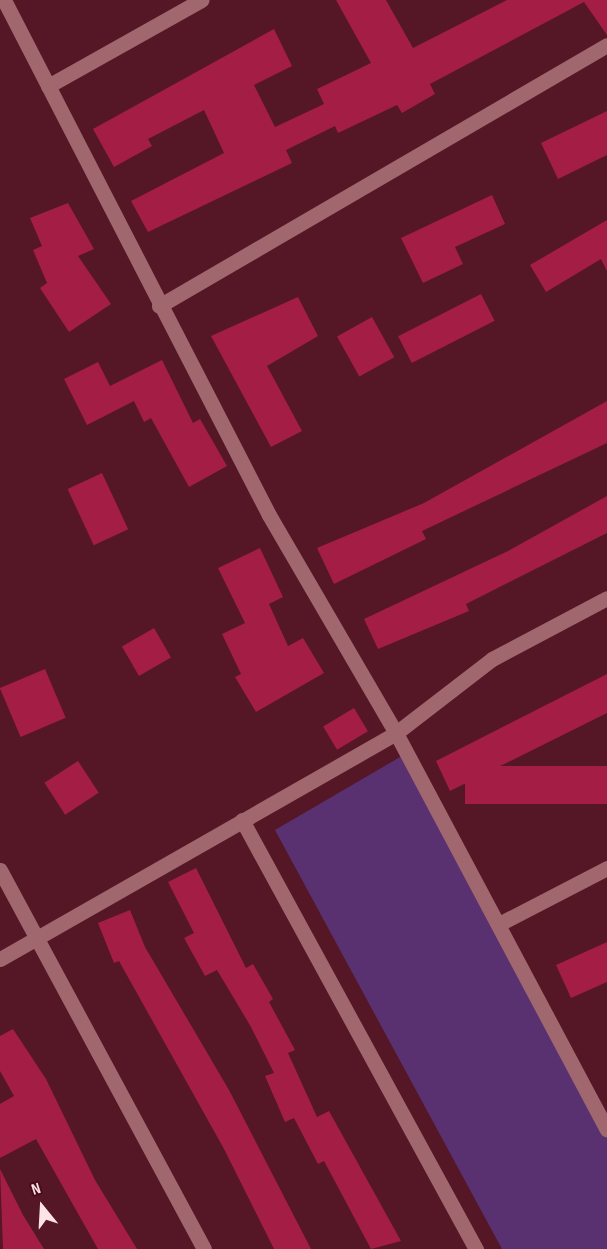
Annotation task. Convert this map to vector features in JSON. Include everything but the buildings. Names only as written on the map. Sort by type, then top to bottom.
[{"type":"street","points":[[4,0],[7,28],[48,86],[159,306],[269,515],[396,733],[607,1129]]},
{"type":"street","points":[[48,86],[201,0]]},
{"type":"street","points":[[159,306],[607,45]]},
{"type":"street","points":[[0,958],[396,733],[492,659],[607,598]]},
{"type":"street","points":[[242,820],[476,1249]]},
{"type":"street","points":[[499,924],[607,868]]},
{"type":"street","points":[[0,870],[34,940],[204,1249]]},
{"type":"shaded area","points":[[407,753],[607,1113],[607,1249],[502,1249],[275,830]]}]
